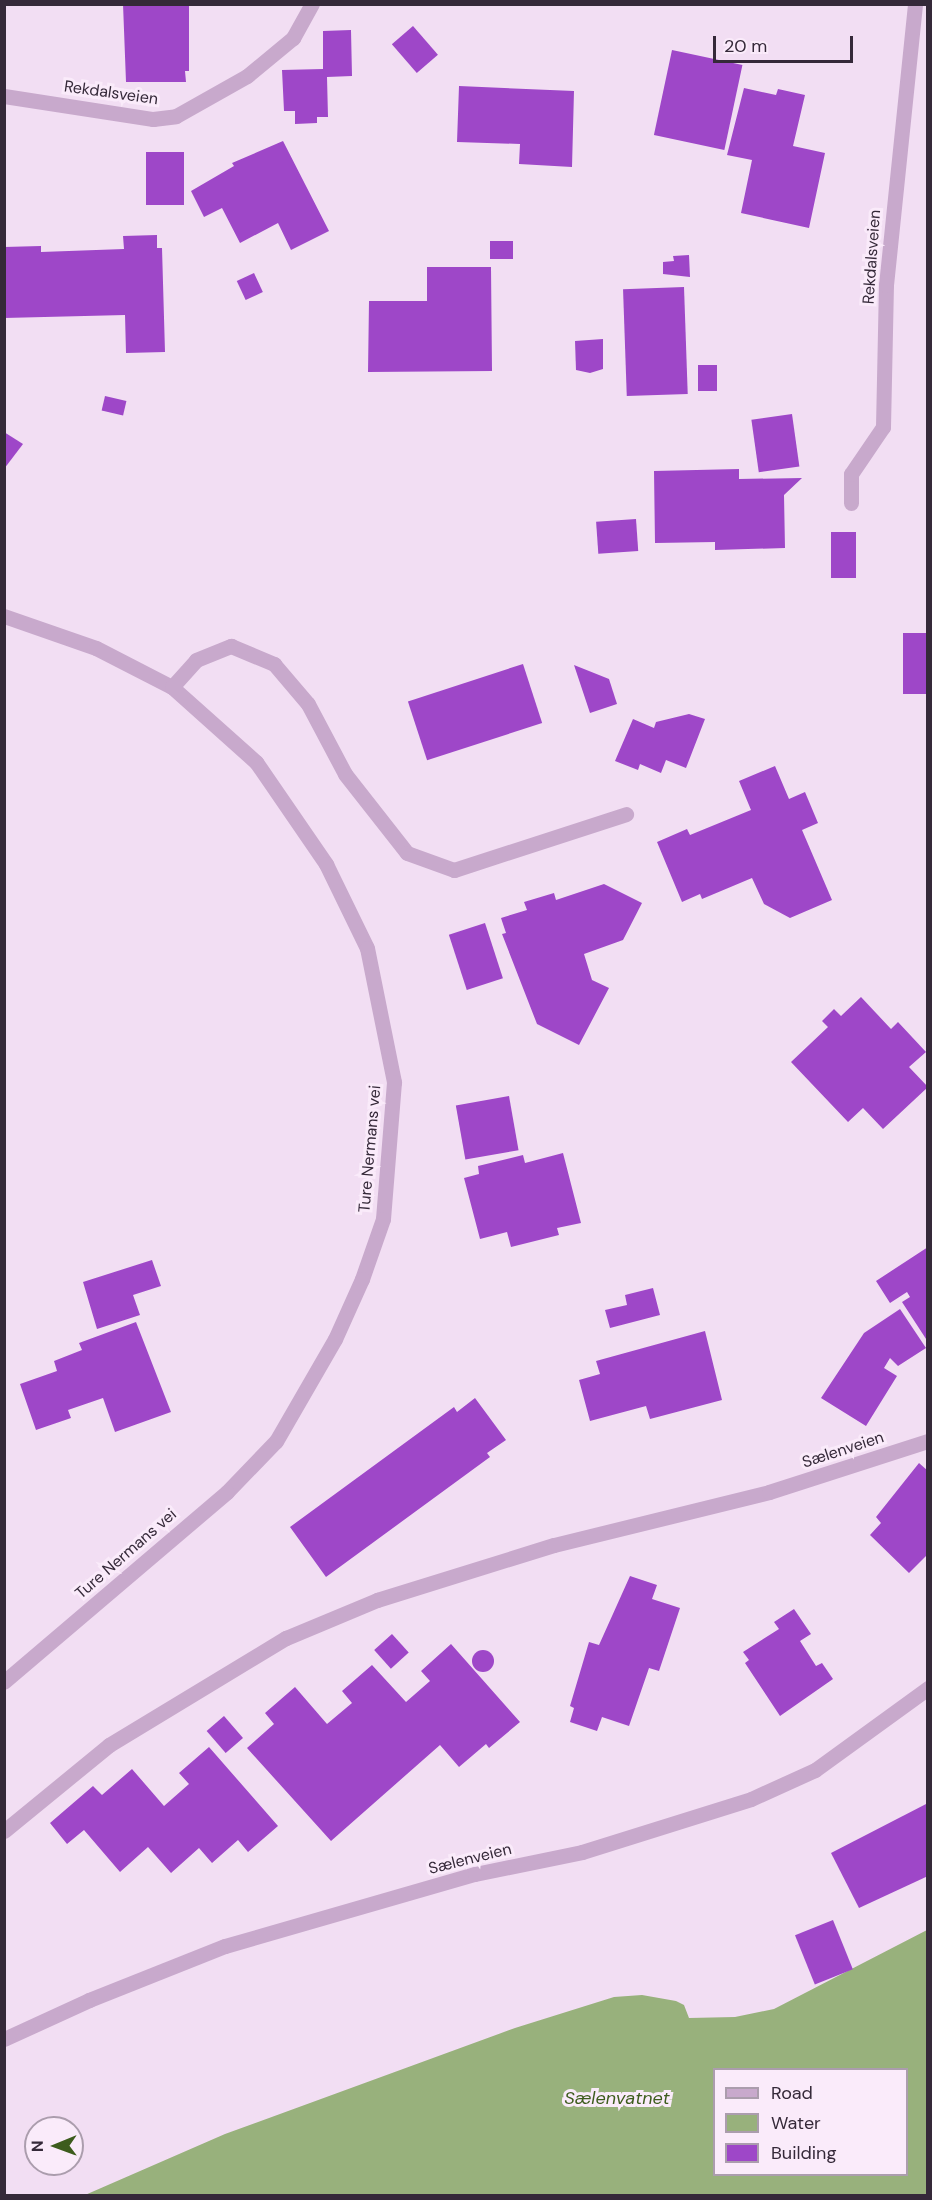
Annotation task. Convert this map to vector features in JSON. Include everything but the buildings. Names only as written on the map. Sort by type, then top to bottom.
[{"type":"street","name":"Rekdalsveien","points":[[4,96],[153,119],[176,116],[247,76],[293,38],[312,4]]},
{"type":"street","name":"Rekdalsveien","points":[[851,503],[851,474],[883,427],[886,285],[915,4]]},
{"type":"street","name":"Ture Nermans vei","points":[[4,616],[96,648],[172,687],[256,762],[326,864],[367,948],[394,1082],[383,1219],[363,1279],[335,1339],[276,1441],[227,1492],[4,1682]]},
{"type":"street","points":[[172,687],[196,660],[231,646],[274,664],[308,704],[345,774],[407,853],[454,870],[626,814]]},
{"type":"street","name":"Sælenveien","points":[[4,1831],[109,1745],[286,1638],[377,1600],[477,1566],[769,1492],[927,1441]]},
{"type":"street","name":"Sælenveien","points":[[4,2039],[89,2000],[225,1946],[475,1874],[582,1852],[751,1799],[815,1770],[927,1688]]},
{"type":"water","name":"Sælenvatnet","points":[[927,1930],[927,2195],[85,2195],[225,2134],[515,2028],[614,1997],[642,1995],[676,2001],[684,2005],[689,2018],[735,2017],[774,2009]]}]
